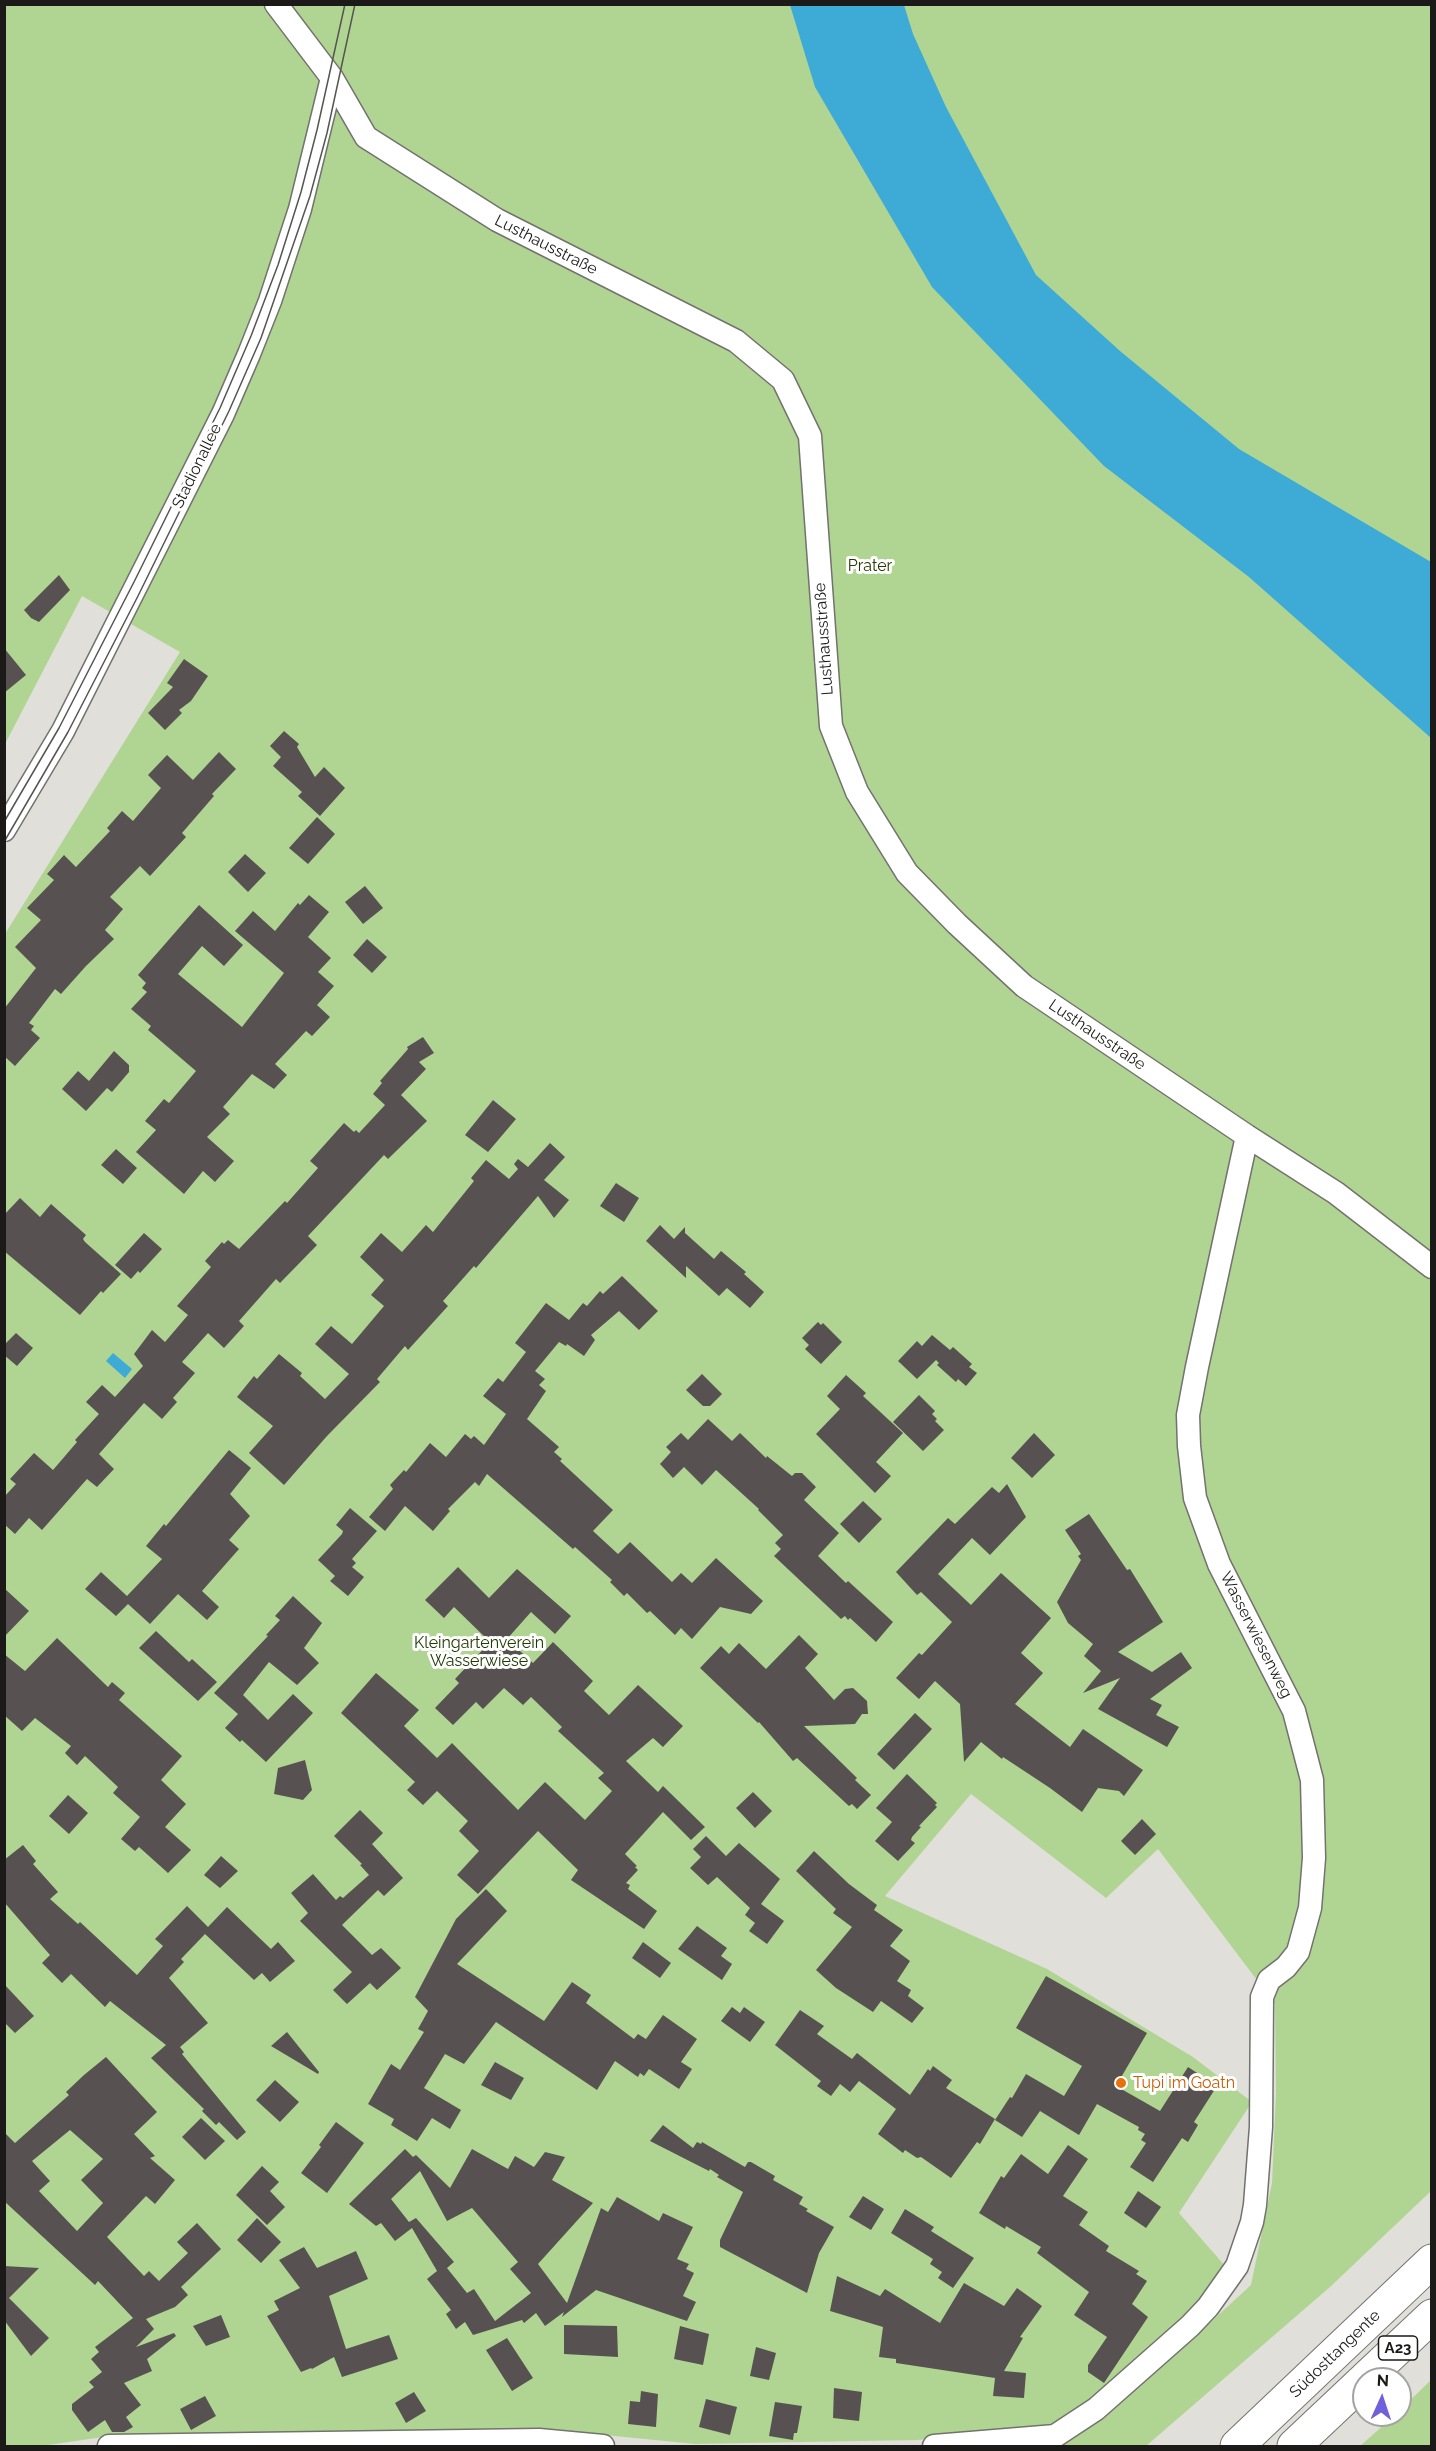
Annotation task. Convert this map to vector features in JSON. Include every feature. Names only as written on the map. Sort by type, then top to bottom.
[{"type":"highway","name":"Südosttangente","points":[[1237,2446],[1431,2261]]},
{"type":"highway","name":"A23","points":[[1378,2367],[1431,2316]]},
{"type":"highway","name":"A23","points":[[1294,2446],[1352,2391]]},
{"type":"street","name":"Lusthausstraße","points":[[276,4],[332,78],[366,137],[497,220],[736,341],[783,380],[810,436],[831,726],[857,792],[907,873],[957,924],[1024,986],[1336,1193],[1431,1267]]},
{"type":"street","name":"Stadionallee","points":[[4,830],[63,731],[223,414],[245,364],[270,301],[300,209],[332,78]]},
{"type":"street","name":"Wasserwiesenweg","points":[[934,2446],[1055,2436],[1096,2409],[1190,2326],[1230,2279],[1248,2236],[1255,2205],[1261,2127],[1262,1997],[1269,1980],[1286,1967],[1298,1952],[1310,1908],[1314,1858],[1312,1780],[1294,1712],[1219,1564],[1195,1498],[1189,1446],[1188,1415],[1247,1136]]},
{"type":"street","points":[[109,2446],[539,2440],[603,2446]]},
{"type":"green space","points":[[5,5],[1431,5],[1431,2191],[1330,2287],[1146,2446],[1047,2446],[1110,2410],[1251,2285],[1272,2183],[1276,2093],[1275,2004],[1158,1849],[1106,1898],[971,1794],[885,1896],[1047,1969],[1193,2057],[1252,2102],[1179,2213],[1225,2266],[1196,2309],[1063,2424],[918,2440],[695,2444],[545,2429],[103,2437],[41,2446],[5,2446],[5,934],[180,652],[82,596],[5,744]]},
{"type":"green space","points":[[1431,2380],[1431,2446],[1360,2446],[1381,2427],[1412,2427],[1412,2398]]},
{"type":"water","points":[[790,5],[904,5],[913,34],[946,107],[1036,275],[1120,351],[1239,449],[1431,562],[1431,738],[1249,577],[1104,466],[932,287],[815,87]]},
{"type":"water","points":[[113,1353],[132,1369],[125,1378],[106,1361]]},
{"type":"building","points":[[59,575],[70,590],[39,622],[31,618],[24,610]]},
{"type":"building","points":[[4,648],[26,675],[4,693]]},
{"type":"building","points":[[184,659],[208,676],[191,701],[179,710],[182,713],[165,730],[148,713],[173,687],[167,683]]},
{"type":"building","points":[[284,731],[299,744],[297,747],[315,777],[324,767],[345,788],[320,816],[298,796],[302,792],[273,766],[281,757],[270,746]]},
{"type":"building","points":[[219,752],[236,769],[212,794],[214,796],[182,833],[186,837],[150,876],[140,866],[110,897],[123,909],[105,930],[114,939],[61,994],[55,989],[29,1023],[34,1026],[31,1030],[40,1038],[15,1066],[4,1056],[4,1009],[36,968],[15,947],[41,920],[27,908],[54,880],[47,874],[64,855],[76,867],[110,831],[107,828],[122,811],[133,821],[161,788],[148,775],[167,755],[193,780]]},
{"type":"building","points":[[317,817],[335,834],[308,864],[289,848]]},
{"type":"building","points":[[245,854],[266,873],[248,892],[228,872]]},
{"type":"building","points":[[365,886],[383,908],[363,924],[345,902]]},
{"type":"building","points":[[309,895],[329,912],[308,937],[331,958],[318,972],[334,986],[317,1005],[330,1017],[312,1036],[306,1031],[275,1064],[287,1075],[274,1089],[252,1074],[223,1107],[230,1114],[207,1137],[234,1161],[215,1182],[203,1171],[184,1194],[136,1152],[156,1130],[145,1121],[164,1099],[169,1103],[196,1071],[148,1030],[151,1026],[131,1009],[147,992],[142,988],[146,983],[138,975],[199,905],[243,945],[224,966],[202,946],[178,974],[242,1027],[284,973],[235,931],[253,911],[275,931],[298,903],[300,905]]},
{"type":"building","points":[[367,939],[387,957],[372,973],[353,955]]},
{"type":"building","points":[[423,1037],[434,1053],[419,1062],[426,1069],[401,1095],[427,1121],[388,1159],[384,1155],[308,1236],[317,1245],[280,1283],[276,1279],[239,1321],[244,1326],[224,1348],[208,1333],[182,1362],[195,1373],[173,1398],[177,1402],[162,1419],[144,1403],[99,1454],[114,1469],[97,1487],[87,1479],[42,1530],[29,1518],[15,1534],[4,1524],[4,1497],[16,1484],[10,1479],[34,1453],[53,1470],[77,1442],[75,1440],[99,1414],[86,1402],[102,1385],[115,1397],[143,1366],[134,1354],[152,1330],[165,1342],[188,1315],[177,1306],[211,1267],[205,1261],[222,1242],[224,1244],[228,1240],[239,1249],[285,1201],[287,1203],[318,1168],[310,1161],[344,1123],[354,1132],[356,1130],[359,1133],[385,1105],[373,1094],[382,1083],[380,1081],[408,1049],[407,1047]]},
{"type":"building","points":[[114,1051],[129,1065],[129,1072],[112,1092],[107,1088],[86,1111],[62,1089],[78,1071],[89,1081]]},
{"type":"building","points":[[493,1100],[516,1119],[488,1152],[465,1135]]},
{"type":"building","points":[[550,1143],[565,1157],[544,1180],[569,1200],[554,1218],[538,1196],[476,1268],[474,1266],[443,1301],[448,1306],[408,1350],[405,1346],[377,1379],[380,1382],[327,1436],[284,1485],[249,1453],[273,1426],[237,1397],[254,1376],[257,1379],[279,1354],[302,1373],[300,1376],[325,1399],[349,1374],[315,1344],[331,1326],[352,1344],[384,1306],[371,1295],[384,1280],[360,1257],[381,1233],[402,1252],[426,1225],[433,1232],[474,1181],[471,1178],[486,1160],[509,1179],[518,1169],[514,1164],[518,1159],[528,1167]]},
{"type":"building","points":[[116,1149],[137,1168],[123,1184],[101,1165]]},
{"type":"building","points":[[616,1183],[639,1198],[624,1222],[600,1206]]},
{"type":"building","points":[[20,1198],[40,1217],[51,1204],[86,1235],[83,1239],[85,1242],[121,1274],[103,1293],[101,1291],[80,1315],[4,1251],[4,1215]]},
{"type":"building","points":[[660,1225],[674,1239],[685,1227],[685,1233],[714,1259],[721,1251],[746,1272],[744,1274],[764,1292],[750,1308],[727,1288],[719,1296],[686,1266],[686,1278],[646,1241]]},
{"type":"building","points":[[144,1233],[162,1249],[140,1273],[138,1271],[131,1279],[115,1265]]},
{"type":"building","points":[[622,1276],[658,1311],[639,1330],[619,1311],[591,1335],[595,1340],[584,1356],[567,1344],[566,1346],[559,1342],[535,1371],[545,1379],[539,1385],[546,1391],[527,1419],[559,1447],[554,1452],[562,1459],[560,1461],[613,1510],[593,1531],[618,1554],[630,1542],[672,1582],[681,1573],[692,1583],[716,1558],[763,1601],[751,1614],[720,1607],[692,1639],[681,1628],[675,1635],[650,1611],[647,1613],[627,1593],[624,1596],[610,1582],[612,1580],[575,1547],[573,1549],[487,1474],[479,1486],[475,1482],[448,1509],[450,1511],[433,1531],[405,1506],[385,1531],[369,1517],[393,1489],[390,1485],[404,1470],[406,1472],[430,1443],[446,1457],[465,1434],[471,1439],[474,1436],[484,1445],[506,1414],[483,1396],[498,1378],[503,1382],[526,1352],[515,1343],[546,1303],[569,1320],[583,1303],[587,1306],[600,1291],[603,1294]]},
{"type":"building","points":[[818,1322],[821,1325],[823,1323],[842,1342],[821,1364],[805,1349],[809,1345],[802,1338]]},
{"type":"building","points":[[16,1333],[33,1348],[17,1366],[4,1355],[4,1345]]},
{"type":"building","points":[[932,1335],[950,1350],[953,1347],[972,1364],[969,1367],[977,1373],[966,1386],[958,1379],[956,1382],[937,1365],[939,1363],[936,1360],[917,1379],[898,1361],[917,1341],[922,1346]]},
{"type":"building","points":[[702,1374],[722,1394],[710,1406],[703,1406],[686,1390]]},
{"type":"building","points":[[846,1375],[866,1393],[863,1396],[903,1433],[876,1462],[891,1476],[875,1493],[816,1434],[840,1409],[827,1396]]},
{"type":"building","points":[[919,1395],[935,1411],[932,1414],[937,1419],[935,1421],[944,1430],[923,1451],[893,1422]]},
{"type":"building","points":[[708,1419],[732,1441],[740,1433],[766,1458],[767,1456],[792,1476],[795,1473],[802,1473],[816,1487],[804,1500],[839,1533],[818,1556],[893,1622],[876,1642],[850,1618],[848,1620],[845,1616],[841,1619],[774,1556],[781,1549],[775,1543],[783,1535],[759,1509],[716,1470],[702,1485],[684,1467],[673,1478],[660,1464],[671,1452],[666,1447],[681,1433],[688,1440]]},
{"type":"building","points":[[1034,1433],[1055,1455],[1032,1478],[1011,1458]]},
{"type":"building","points":[[229,1450],[251,1468],[230,1494],[250,1516],[229,1540],[239,1549],[202,1591],[219,1607],[207,1620],[178,1594],[150,1624],[128,1604],[116,1616],[85,1589],[101,1572],[127,1596],[162,1559],[146,1546],[164,1524],[166,1526]]},
{"type":"building","points":[[1007,1484],[1026,1517],[990,1555],[972,1538],[938,1574],[971,1605],[1001,1573],[1051,1618],[1021,1653],[1043,1673],[1015,1704],[1070,1747],[1083,1729],[1143,1770],[1124,1796],[1119,1791],[1098,1788],[1082,1812],[1050,1788],[1003,1757],[1002,1759],[981,1742],[964,1762],[960,1704],[935,1681],[919,1699],[896,1678],[919,1653],[922,1655],[952,1622],[921,1592],[917,1595],[896,1572],[948,1518],[955,1524],[992,1487],[999,1493]]},
{"type":"building","points":[[863,1501],[882,1519],[859,1543],[840,1524]]},
{"type":"building","points":[[350,1508],[377,1531],[352,1559],[356,1563],[352,1567],[364,1577],[348,1596],[330,1581],[335,1576],[318,1560],[342,1534],[343,1531],[336,1525]]},
{"type":"building","points":[[1089,1514],[1127,1570],[1130,1569],[1163,1622],[1118,1652],[1152,1672],[1181,1652],[1192,1668],[1150,1699],[1162,1705],[1156,1715],[1179,1727],[1167,1747],[1098,1709],[1120,1678],[1083,1693],[1101,1671],[1084,1656],[1093,1644],[1068,1623],[1057,1602],[1081,1560],[1078,1556],[1081,1554],[1065,1530]]},
{"type":"building","points":[[458,1567],[489,1598],[517,1569],[571,1616],[555,1634],[531,1612],[507,1639],[533,1663],[553,1642],[593,1681],[584,1691],[609,1715],[638,1685],[683,1726],[663,1747],[653,1738],[626,1761],[658,1792],[663,1786],[705,1827],[691,1840],[663,1812],[625,1854],[638,1870],[626,1883],[630,1885],[628,1889],[657,1911],[644,1929],[571,1880],[578,1870],[538,1831],[478,1894],[457,1875],[479,1851],[459,1831],[468,1821],[437,1791],[423,1805],[407,1790],[415,1782],[341,1713],[376,1673],[419,1710],[404,1726],[437,1758],[452,1743],[518,1810],[545,1782],[585,1820],[612,1791],[598,1778],[604,1773],[558,1731],[562,1727],[531,1697],[523,1705],[504,1688],[483,1709],[476,1702],[453,1725],[435,1708],[459,1683],[455,1679],[490,1642],[454,1607],[444,1618],[425,1600]]},
{"type":"building","points":[[4,1588],[29,1611],[4,1637]]},
{"type":"building","points":[[293,1596],[322,1623],[304,1648],[319,1663],[297,1685],[269,1662],[243,1695],[268,1720],[293,1694],[313,1713],[266,1762],[225,1728],[238,1714],[214,1693],[268,1636],[266,1635],[280,1620],[275,1616]]},
{"type":"building","points":[[156,1631],[189,1662],[192,1659],[217,1682],[198,1701],[139,1648]]},
{"type":"building","points":[[799,1635],[818,1654],[805,1668],[834,1700],[845,1689],[853,1688],[867,1701],[868,1714],[862,1714],[855,1724],[804,1726],[871,1795],[857,1809],[852,1804],[849,1806],[797,1758],[793,1761],[759,1722],[700,1668],[721,1646],[729,1654],[739,1643],[766,1669]]},
{"type":"building","points":[[57,1638],[108,1687],[112,1682],[125,1693],[119,1700],[182,1756],[161,1780],[186,1804],[165,1827],[191,1850],[168,1873],[139,1847],[135,1851],[121,1839],[140,1817],[113,1793],[118,1787],[85,1756],[77,1765],[65,1753],[71,1746],[35,1718],[22,1731],[4,1715],[4,1654],[25,1671]]},
{"type":"building","points":[[915,1713],[932,1729],[894,1770],[877,1754]]},
{"type":"building","points":[[305,1760],[312,1790],[303,1800],[274,1794],[278,1768]]},
{"type":"building","points":[[907,1774],[937,1803],[935,1805],[937,1807],[919,1826],[921,1827],[911,1840],[915,1843],[898,1861],[875,1841],[892,1822],[876,1808]]},
{"type":"building","points":[[753,1792],[772,1811],[755,1828],[736,1808]]},
{"type":"building","points":[[68,1795],[88,1813],[69,1834],[49,1816]]},
{"type":"building","points":[[360,1810],[383,1833],[372,1844],[403,1878],[384,1896],[378,1890],[342,1925],[372,1955],[381,1948],[401,1968],[377,1990],[370,1983],[347,2004],[333,1990],[352,1972],[300,1921],[308,1913],[291,1893],[313,1874],[336,1900],[340,1896],[343,1898],[369,1875],[360,1865],[362,1864],[334,1836]]},
{"type":"building","points":[[1142,1819],[1156,1834],[1135,1855],[1121,1841]]},
{"type":"building","points":[[706,1836],[726,1856],[739,1843],[780,1879],[761,1904],[784,1921],[767,1944],[749,1931],[755,1923],[745,1915],[750,1908],[717,1877],[708,1885],[690,1868],[701,1857],[693,1849]]},
{"type":"building","points":[[23,1845],[36,1861],[33,1864],[58,1892],[50,1899],[78,1924],[80,1922],[137,1975],[163,1946],[155,1939],[187,1906],[208,1927],[227,1907],[271,1949],[278,1942],[295,1961],[270,1982],[262,1973],[254,1980],[205,1934],[181,1959],[184,1962],[169,1978],[208,2023],[180,2047],[184,2052],[182,2054],[246,2132],[237,2140],[219,2122],[216,2125],[202,2111],[204,2109],[151,2058],[166,2045],[110,2001],[105,2007],[71,1974],[62,1983],[42,1963],[50,1955],[4,1902],[4,1860]]},
{"type":"building","points":[[814,1851],[849,1884],[877,1905],[874,1910],[903,1930],[890,1946],[910,1961],[897,1981],[911,1990],[908,1996],[924,2008],[912,2023],[881,2001],[873,2012],[836,1988],[816,1970],[852,1927],[833,1913],[836,1909],[796,1871]]},
{"type":"building","points":[[221,1856],[238,1871],[220,1888],[204,1875]]},
{"type":"building","points":[[486,1889],[507,1911],[457,1964],[544,2021],[572,1982],[591,1995],[586,2003],[634,2039],[638,2034],[646,2039],[663,2015],[697,2039],[681,2062],[692,2069],[679,2089],[649,2069],[644,2076],[640,2073],[638,2077],[615,2061],[597,2090],[496,2022],[464,2064],[445,2054],[424,2088],[461,2110],[450,2129],[432,2118],[417,2141],[391,2125],[394,2119],[368,2104],[391,2064],[400,2070],[424,2032],[418,2029],[428,2011],[415,1997],[456,1919]]},
{"type":"building","points":[[697,1926],[727,1948],[721,1956],[732,1964],[722,1980],[678,1949]]},
{"type":"building","points":[[643,1942],[671,1963],[660,1978],[632,1958]]},
{"type":"building","points":[[1046,1976],[1147,2033],[1116,2086],[1160,2111],[1188,2067],[1217,2086],[1194,2122],[1198,2125],[1188,2142],[1182,2138],[1153,2182],[1130,2167],[1146,2143],[1141,2140],[1145,2134],[1138,2130],[1139,2127],[1097,2104],[1079,2135],[1040,2111],[1022,2137],[995,2120],[1010,2097],[1012,2098],[1026,2074],[1064,2096],[1082,2066],[1016,2028]]},
{"type":"building","points":[[4,1984],[34,2016],[15,2033],[4,2022]]},
{"type":"building","points":[[732,2007],[740,2013],[744,2007],[765,2022],[750,2042],[721,2021]]},
{"type":"building","points":[[800,2010],[824,2026],[817,2034],[852,2059],[857,2053],[910,2095],[928,2069],[930,2071],[933,2066],[952,2080],[946,2088],[995,2119],[980,2144],[977,2142],[951,2178],[921,2157],[917,2158],[905,2150],[903,2153],[878,2134],[896,2109],[859,2081],[850,2092],[840,2084],[831,2096],[817,2086],[821,2081],[775,2045]]},
{"type":"building","points":[[287,2032],[319,2072],[318,2074],[271,2046]]},
{"type":"building","points":[[106,2057],[157,2112],[134,2134],[155,2156],[150,2158],[175,2180],[155,2204],[146,2196],[107,2237],[144,2276],[149,2271],[159,2281],[188,2253],[177,2242],[197,2223],[221,2249],[181,2287],[188,2295],[175,2307],[146,2319],[154,2329],[136,2347],[174,2333],[176,2336],[147,2359],[152,2371],[124,2383],[141,2405],[126,2417],[133,2427],[124,2432],[112,2432],[105,2420],[88,2432],[72,2410],[72,2404],[94,2387],[89,2382],[102,2372],[91,2359],[99,2352],[95,2347],[133,2318],[98,2281],[95,2285],[4,2201],[4,2132],[15,2143],[69,2095],[66,2092]],"holes":[[[70,2130],[103,2159],[81,2180],[103,2203],[77,2231],[39,2191],[50,2181],[32,2161]]]},
{"type":"building","points":[[495,2062],[524,2078],[511,2100],[481,2085]]},
{"type":"building","points":[[275,2080],[299,2102],[280,2122],[256,2100]]},
{"type":"building","points":[[201,2118],[225,2141],[205,2160],[182,2137]]},
{"type":"building","points":[[336,2122],[364,2143],[327,2193],[301,2173]]},
{"type":"building","points":[[663,2125],[693,2148],[697,2142],[701,2144],[702,2142],[745,2167],[748,2162],[751,2162],[775,2176],[773,2180],[803,2197],[799,2204],[808,2209],[806,2211],[834,2227],[819,2253],[807,2293],[720,2247],[720,2240],[743,2192],[717,2177],[719,2175],[710,2169],[709,2171],[650,2141]]},
{"type":"building","points":[[1068,2145],[1088,2159],[1063,2196],[1088,2212],[1079,2225],[1109,2246],[1106,2251],[1139,2271],[1136,2274],[1147,2281],[1132,2304],[1148,2317],[1104,2383],[1088,2372],[1088,2365],[1107,2337],[1074,2315],[1089,2292],[1037,2253],[1041,2247],[979,2213],[1001,2176],[1004,2178],[1021,2154],[1048,2174]]},
{"type":"building","points":[[405,2149],[413,2157],[416,2155],[450,2188],[472,2149],[508,2169],[515,2156],[534,2167],[545,2152],[565,2157],[552,2180],[593,2203],[538,2264],[567,2303],[601,2208],[608,2212],[617,2197],[659,2221],[663,2213],[693,2227],[677,2259],[689,2264],[686,2269],[694,2273],[683,2296],[696,2302],[687,2321],[596,2290],[562,2317],[564,2312],[545,2326],[536,2313],[524,2323],[522,2320],[473,2335],[465,2322],[456,2329],[446,2314],[451,2310],[427,2279],[437,2271],[412,2228],[395,2241],[381,2223],[376,2226],[349,2204]],"holes":[[[420,2171],[447,2221],[472,2208],[518,2262],[510,2269],[531,2293],[495,2321],[474,2289],[467,2293],[447,2268],[454,2262],[416,2218],[409,2222],[391,2199]]]},
{"type":"building","points":[[262,2166],[279,2182],[270,2191],[285,2207],[267,2225],[236,2195]]},
{"type":"building","points":[[1138,2191],[1161,2207],[1146,2228],[1124,2213]]},
{"type":"building","points":[[863,2196],[884,2209],[871,2230],[849,2217]]},
{"type":"building","points":[[905,2209],[934,2227],[931,2231],[974,2258],[953,2288],[938,2278],[942,2272],[930,2264],[933,2259],[891,2233]]},
{"type":"building","points":[[257,2218],[281,2242],[261,2263],[237,2240]]},
{"type":"building","points":[[304,2247],[317,2268],[356,2251],[368,2279],[329,2296],[346,2349],[389,2335],[398,2359],[342,2377],[334,2357],[312,2369],[301,2372],[267,2316],[279,2310],[274,2301],[300,2288],[279,2260]]},
{"type":"building","points":[[4,2266],[39,2268],[9,2298],[49,2338],[31,2356],[4,2320]]},
{"type":"building","points":[[837,2276],[880,2296],[885,2289],[940,2323],[964,2283],[1004,2306],[1017,2288],[1042,2306],[1020,2337],[1023,2338],[1004,2371],[1026,2373],[1024,2398],[993,2396],[995,2378],[896,2363],[896,2359],[879,2357],[883,2327],[830,2311]]},
{"type":"building","points":[[221,2315],[230,2337],[206,2346],[193,2326]]},
{"type":"building","points":[[564,2325],[617,2326],[618,2357],[564,2354]]},
{"type":"building","points":[[680,2326],[709,2334],[703,2365],[674,2359]]},
{"type":"building","points":[[507,2338],[533,2378],[512,2391],[486,2350]]},
{"type":"building","points":[[756,2347],[776,2353],[769,2380],[750,2376]]},
{"type":"building","points":[[834,2388],[862,2392],[859,2421],[833,2418]]},
{"type":"building","points":[[641,2391],[658,2394],[656,2427],[628,2424],[630,2401],[640,2402]]},
{"type":"building","points":[[414,2392],[426,2411],[406,2423],[395,2403]]},
{"type":"building","points":[[205,2396],[216,2416],[191,2430],[180,2409]]},
{"type":"building","points":[[706,2399],[737,2407],[730,2435],[699,2427]]},
{"type":"building","points":[[775,2402],[802,2406],[797,2433],[794,2433],[793,2440],[769,2436]]},
{"type":"tram line","points":[[4,822],[59,728],[135,580],[220,408],[251,336],[278,265],[301,192],[345,4]]},
{"type":"tram line","points":[[4,842],[68,732],[138,596],[229,411],[261,338],[310,196],[327,133],[355,4]]},
{"type":"place","name":"Tupi im Goatn","points":[[1121,2083]]},
{"type":"park label","name":"Prater","points":[[870,566]]},
{"type":"park label","name":"Kleingartenverein Wasserwiese","points":[[479,1652]]}]
